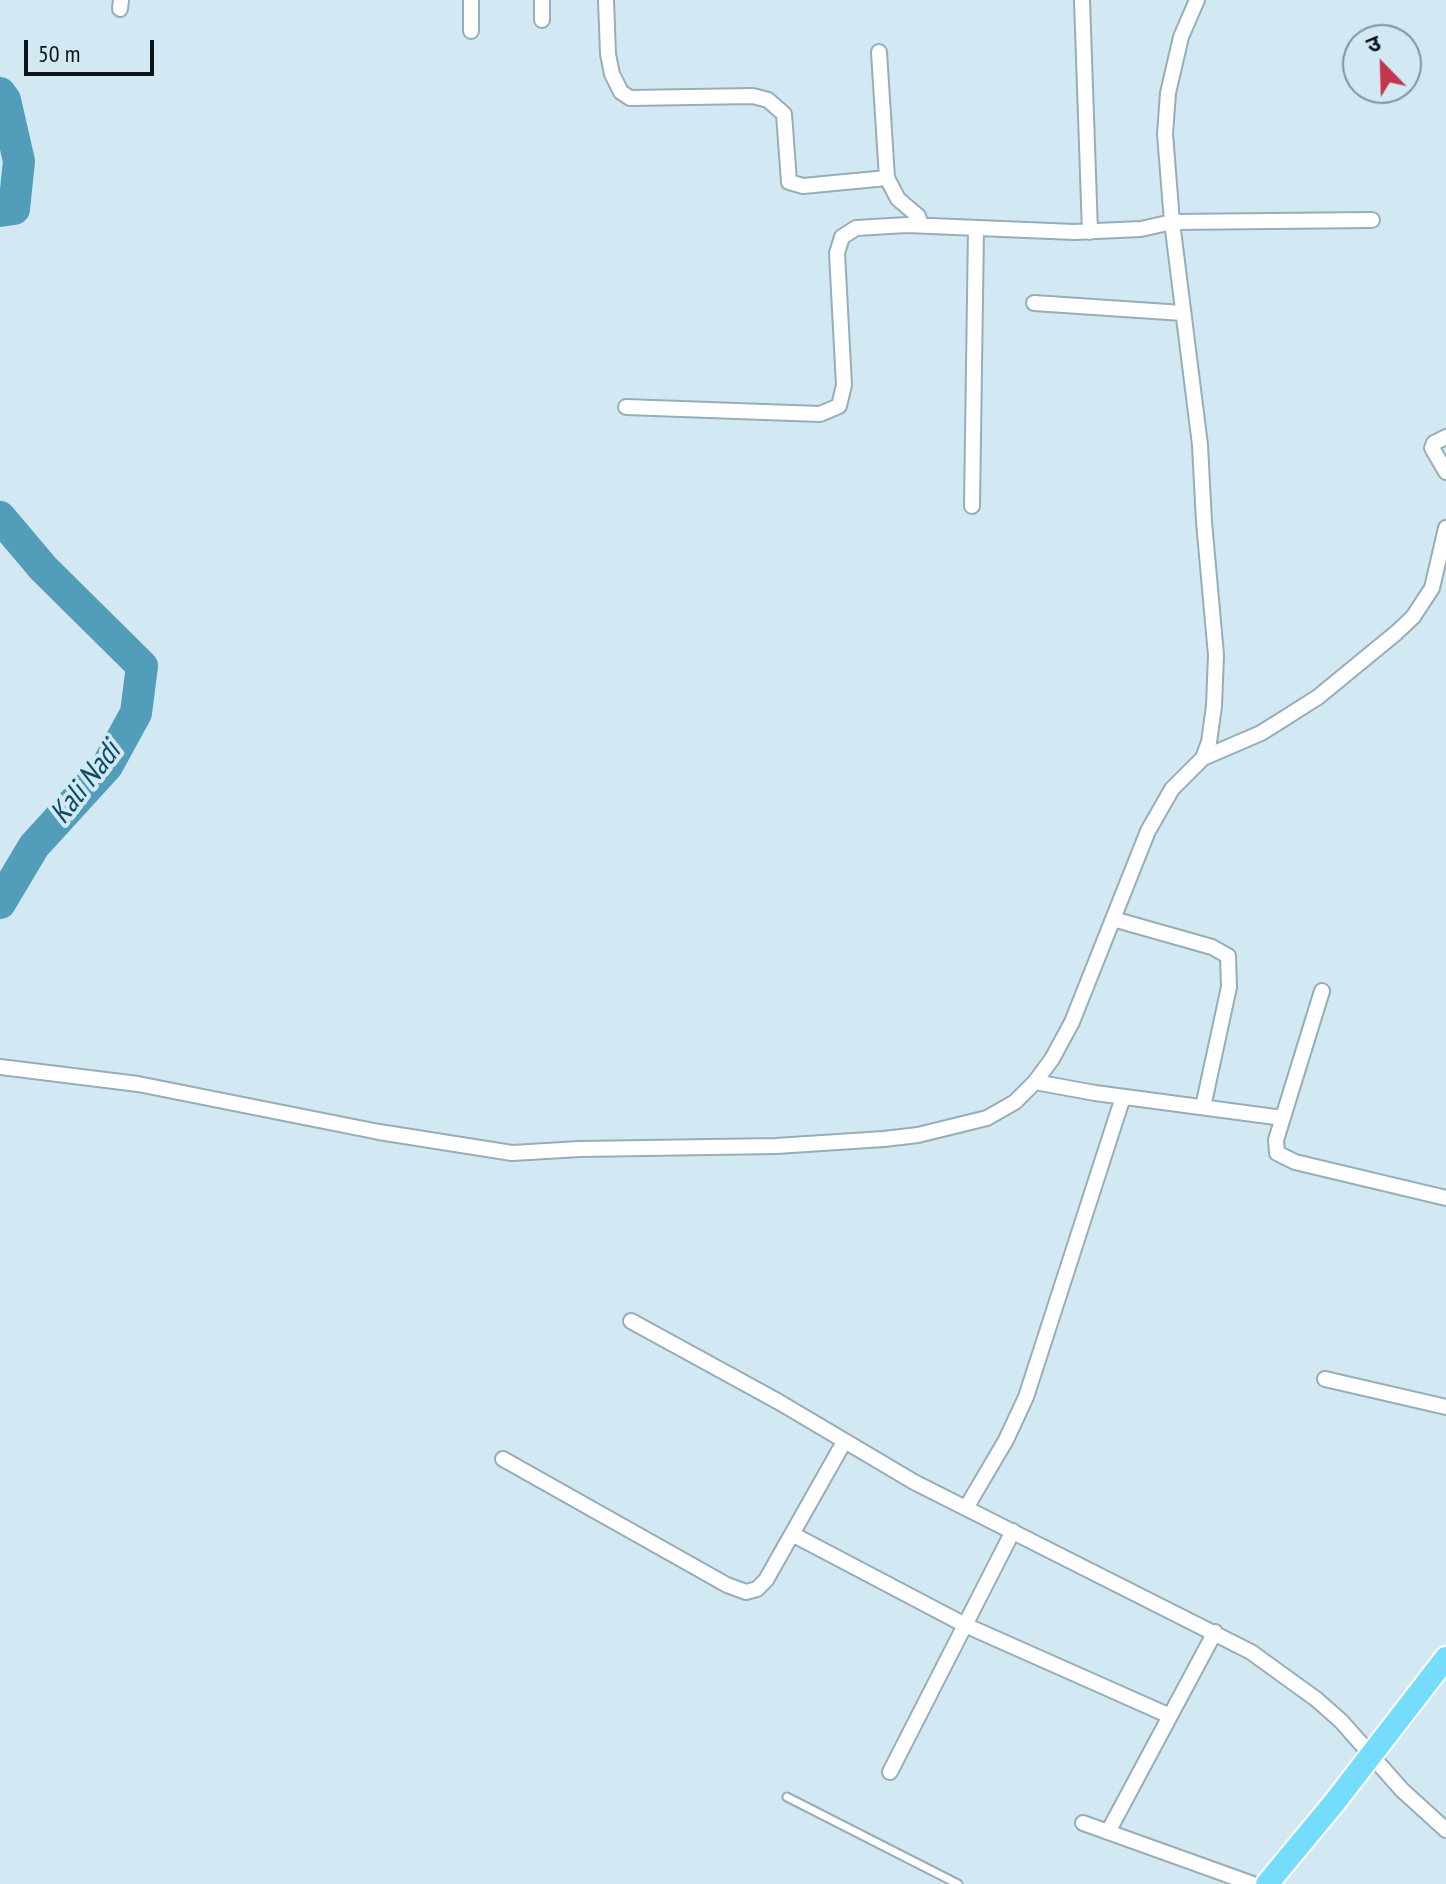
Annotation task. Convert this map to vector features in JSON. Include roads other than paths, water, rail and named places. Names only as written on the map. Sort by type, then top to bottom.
[{"type":"main road","points":[[1267,1884],[1446,1658]]},
{"type":"street","points":[[471,0],[471,31]]},
{"type":"street","points":[[542,0],[542,20]]},
{"type":"street","points":[[606,0],[612,74],[621,92],[630,98],[753,96],[768,100],[784,114],[789,182],[803,186],[887,178]]},
{"type":"street","points":[[1082,0],[1090,232]]},
{"type":"street","points":[[1197,0],[1181,37],[1168,93],[1165,134],[1172,222],[1200,445],[1216,655],[1214,706],[1209,742],[1203,758]]},
{"type":"street","points":[[879,52],[887,178],[898,199],[918,216],[921,225]]},
{"type":"street","points":[[626,407],[820,414],[839,406],[844,385],[837,253],[842,237],[856,228],[921,225],[1090,232],[1141,229],[1172,222],[1372,220]]},
{"type":"street","points":[[972,506],[976,228]]},
{"type":"street","points":[[1034,303],[1183,313]]},
{"type":"street","points":[[1446,437],[1438,440],[1432,448],[1446,472]]},
{"type":"street","points":[[0,1067],[138,1084],[365,1129],[512,1153],[790,1145],[918,1135],[987,1118],[1003,1111],[1035,1082],[1052,1059],[1072,1022],[1153,821],[1172,789],[1203,758],[1261,733],[1318,697],[1413,617],[1432,588],[1446,528]]},
{"type":"street","points":[[1113,919],[1212,947],[1228,956],[1229,987],[1203,1107]]},
{"type":"street","points":[[1322,991],[1276,1147],[1282,1158],[1446,1198]]},
{"type":"street","points":[[1035,1082],[1283,1118]]},
{"type":"street","points":[[966,1508],[1006,1440],[1026,1397],[1123,1097]]},
{"type":"street","points":[[631,1321],[966,1508],[1215,1632],[1280,1671],[1341,1721],[1402,1790],[1446,1830]]},
{"type":"street","points":[[1325,1379],[1446,1407]]},
{"type":"street","points":[[503,1459],[727,1585],[746,1592],[757,1589],[766,1580],[844,1442]]},
{"type":"street","points":[[890,1772],[1013,1531]]},
{"type":"street","points":[[792,1534],[965,1625],[1170,1716]]},
{"type":"street","points":[[1108,1832],[1215,1632]]},
{"type":"street","points":[[1083,1823],[1253,1884]]},
{"type":"lane","points":[[787,1797],[958,1884]]},
{"type":"waterway","name":"Kali Nadi","points":[[0,93],[5,100],[19,161],[14,209],[0,211]]},
{"type":"waterway","name":"Kali Nadi","points":[[0,517],[43,568],[142,666],[136,713],[107,766],[34,846],[0,903]]}]
